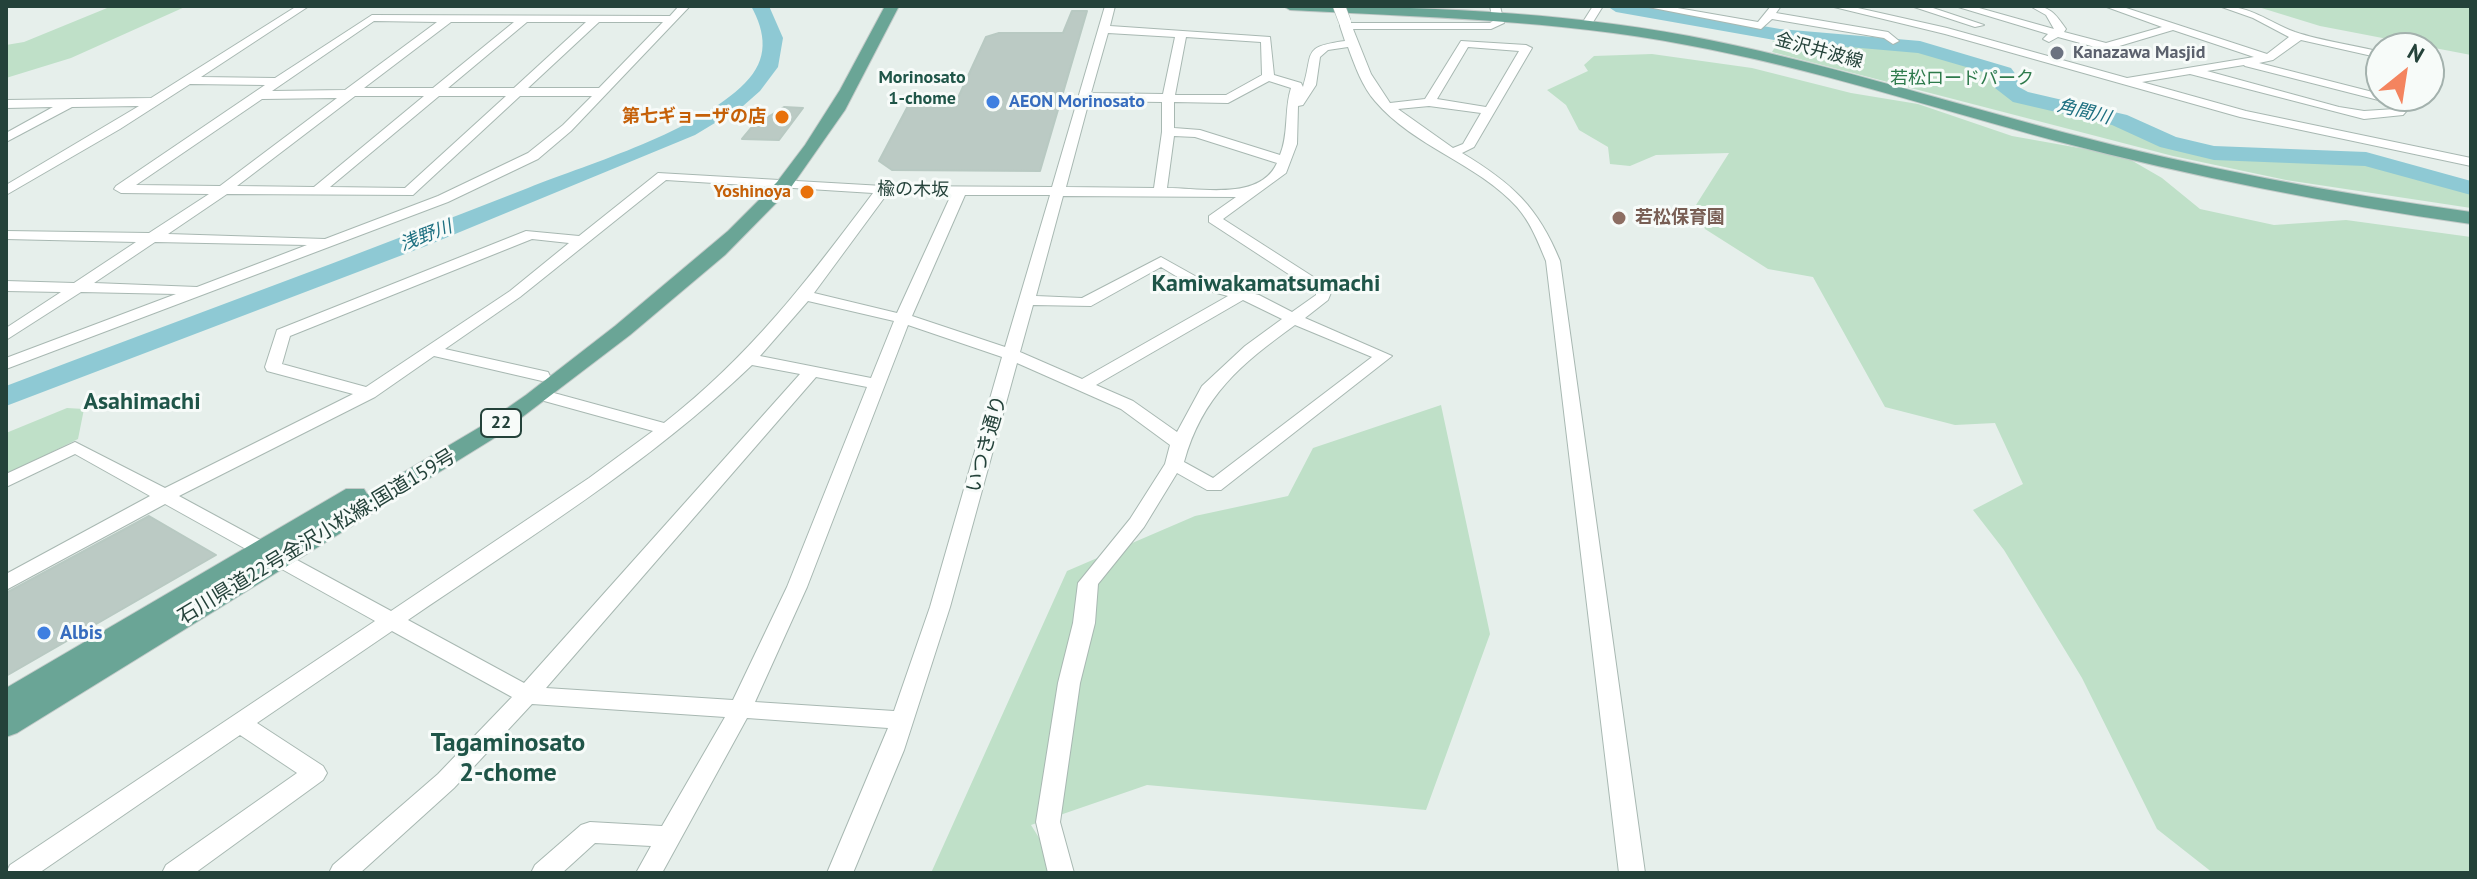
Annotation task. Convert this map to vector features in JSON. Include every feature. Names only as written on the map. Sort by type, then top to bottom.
[{"type":"main road","name":"22","points":[[777,183],[824,110],[877,6]]},
{"type":"main road","name":"石川県道22号金沢小松線;国道159号","points":[[6,725],[273,554],[488,432],[542,385],[716,253],[834,118],[892,6]]},
{"type":"main road","name":"金沢井波線","points":[[1290,6],[1497,12],[1737,51],[2180,166],[2365,203],[2471,218]]},
{"type":"main road","name":"22","points":[[6,702],[273,554]]},
{"type":"street","points":[[6,191],[304,6]]},
{"type":"street","points":[[6,335],[221,192],[465,6]]},
{"type":"street","points":[[6,364],[424,206],[533,156],[567,128],[685,6]]},
{"type":"street","name":"いつき通り","points":[[840,873],[902,720],[940,607],[1110,6]]},
{"type":"street","points":[[1586,25],[1598,6]]},
{"type":"street","points":[[1648,6],[1761,26],[1771,10],[1888,35],[1893,41]]},
{"type":"street","points":[[1835,6],[2027,52],[2061,29],[2058,21],[2035,6]]},
{"type":"street","points":[[1855,6],[2244,114],[2471,162]]},
{"type":"street","points":[[1916,6],[1981,25],[1999,18]]},
{"type":"street","points":[[1960,6],[2106,47],[2172,27]]},
{"type":"street","points":[[2109,6],[2269,58]]},
{"type":"street","points":[[2122,81],[2269,58],[2297,37],[2257,16],[2224,6]]},
{"type":"street","points":[[1292,104],[1299,102],[1310,85],[1314,56],[1345,24],[1491,26],[1499,23],[1497,12]]},
{"type":"street","points":[[424,206],[408,192],[121,189],[372,18],[673,19]]},
{"type":"street","points":[[316,192],[525,18]]},
{"type":"street","points":[[408,192],[596,19]]},
{"type":"street","points":[[1345,24],[1378,98],[1412,127],[1493,176],[1531,212],[1546,236],[1553,261],[1632,873]]},
{"type":"street","points":[[1103,29],[1266,39],[1268,77]]},
{"type":"street","points":[[1160,192],[1168,132],[1168,98],[1181,34]]},
{"type":"street","points":[[2291,34],[2365,51]]},
{"type":"street","points":[[1429,102],[1465,43],[1526,48],[1468,147],[1453,152]]},
{"type":"street","points":[[2242,62],[2365,90]]},
{"type":"street","points":[[2192,71],[2364,115],[2399,112]]},
{"type":"street","points":[[1061,873],[1048,822],[1069,683],[1084,623],[1088,583],[1137,523],[1177,454],[1208,390],[1251,349],[1323,297],[1324,290],[1214,219],[1279,173],[1291,144],[1292,104],[1297,86],[1268,77],[1228,99],[1084,97]]},
{"type":"street","points":[[186,80],[278,82]]},
{"type":"street","points":[[259,95],[601,92]]},
{"type":"street","points":[[6,104],[152,102]]},
{"type":"street","points":[[1387,107],[1429,102],[1490,111]]},
{"type":"street","points":[[6,138],[70,103]]},
{"type":"street","points":[[1168,132],[1196,133],[1284,161]]},
{"type":"street","points":[[2441,154],[2454,147],[2471,147]]},
{"type":"street","name":"楡の木坂","points":[[6,583],[165,496],[369,393],[433,351],[584,241],[663,176],[883,190],[1248,193]]},
{"type":"street","points":[[19,873],[242,725],[596,482],[667,429],[749,359],[804,295],[883,190]]},
{"type":"street","points":[[649,873],[741,708],[797,587],[903,318],[960,190]]},
{"type":"street","points":[[369,393],[273,367],[283,333],[531,234],[584,241]]},
{"type":"street","points":[[6,235],[333,241]]},
{"type":"street","points":[[804,295],[903,318],[1013,355],[1127,405],[1214,486],[1384,356],[1241,295],[1199,284],[1161,261],[1085,303],[1028,300]]},
{"type":"street","points":[[6,286],[203,290]]},
{"type":"street","points":[[1083,386],[1241,295]]},
{"type":"street","points":[[433,351],[667,429]]},
{"type":"street","points":[[749,359],[877,384]]},
{"type":"street","points":[[342,873],[446,781],[527,695],[811,372]]},
{"type":"street","points":[[6,481],[75,447],[527,695],[902,720]]},
{"type":"street","points":[[175,873],[315,773],[242,725]]},
{"type":"street","points":[[544,873],[590,832],[670,837]]},
{"type":"green space","points":[[112,6],[187,6],[71,58],[6,78],[6,45],[24,42]]},
{"type":"green space","points":[[2255,6],[2471,6],[2471,55],[2445,50],[2445,32],[2365,32],[2365,35],[2320,26]]},
{"type":"green space","name":"若松ロードパーク","points":[[1772,41],[1858,47],[1920,47],[2004,72],[2009,79],[2006,88],[2021,97],[2128,126],[2167,145],[2224,158],[2370,164],[2471,192],[2471,208],[2286,180],[2173,156],[1772,52],[1777,44]]},
{"type":"green space","points":[[1652,54],[1752,68],[1851,93],[1918,104],[2012,136],[2124,156],[2162,178],[2200,209],[2274,225],[2346,220],[2471,237],[2471,873],[2213,873],[2157,829],[2082,678],[2004,550],[1973,510],[2023,484],[1995,423],[1955,425],[1885,407],[1813,277],[1768,269],[1705,229],[1696,205],[1729,153],[1656,155],[1630,166],[1610,164],[1608,147],[1579,130],[1566,105],[1547,90],[1588,71],[1584,65],[1594,56]]},
{"type":"green space","points":[[1441,405],[1490,634],[1426,810],[1147,785],[1031,825],[1061,873],[931,873],[1067,571],[1195,516],[1288,496],[1313,448]]},
{"type":"green space","points":[[67,408],[84,409],[78,439],[6,475],[6,433]]},
{"type":"building","name":"AEON Morinosato","points":[[1072,11],[1087,11],[1040,171],[892,170],[879,161],[909,104],[925,105],[928,100],[957,100],[986,37],[999,33],[1063,33]]},
{"type":"building","name":"第七ギョーザの店","points":[[784,107],[803,108],[779,140],[742,139],[752,127]]},
{"type":"building","name":"Albis","points":[[149,516],[216,555],[6,676],[6,593]]},
{"type":"waterway","name":"浅野川","points":[[6,397],[417,240],[630,156],[687,130],[736,102],[753,87],[768,67],[774,48],[773,38],[760,6]]},
{"type":"waterway","name":"角間川","points":[[1616,6],[1780,35],[1920,47],[2004,72],[2009,79],[2006,88],[2021,97],[2119,120],[2168,142],[2214,153],[2366,159],[2471,188]]},
{"type":"place","name":"Kanazawa Masjid","points":[[2057,53]]},
{"type":"place","name":"AEON Morinosato","points":[[993,102]]},
{"type":"place","name":"第七ギョーザの店","points":[[782,117]]},
{"type":"place","name":"Yoshinoya","points":[[807,192]]},
{"type":"place","name":"若松保育園","points":[[1619,218]]},
{"type":"place","name":"Albis","points":[[44,633]]},
{"type":"district","name":"Morinosato 1-chome","points":[[922,88]]},
{"type":"district","name":"Kamiwakamatsumachi","points":[[1266,284]]},
{"type":"district","name":"Asahimachi","points":[[142,402]]},
{"type":"district","name":"Tagaminosato 2-chome","points":[[508,759]]}]
